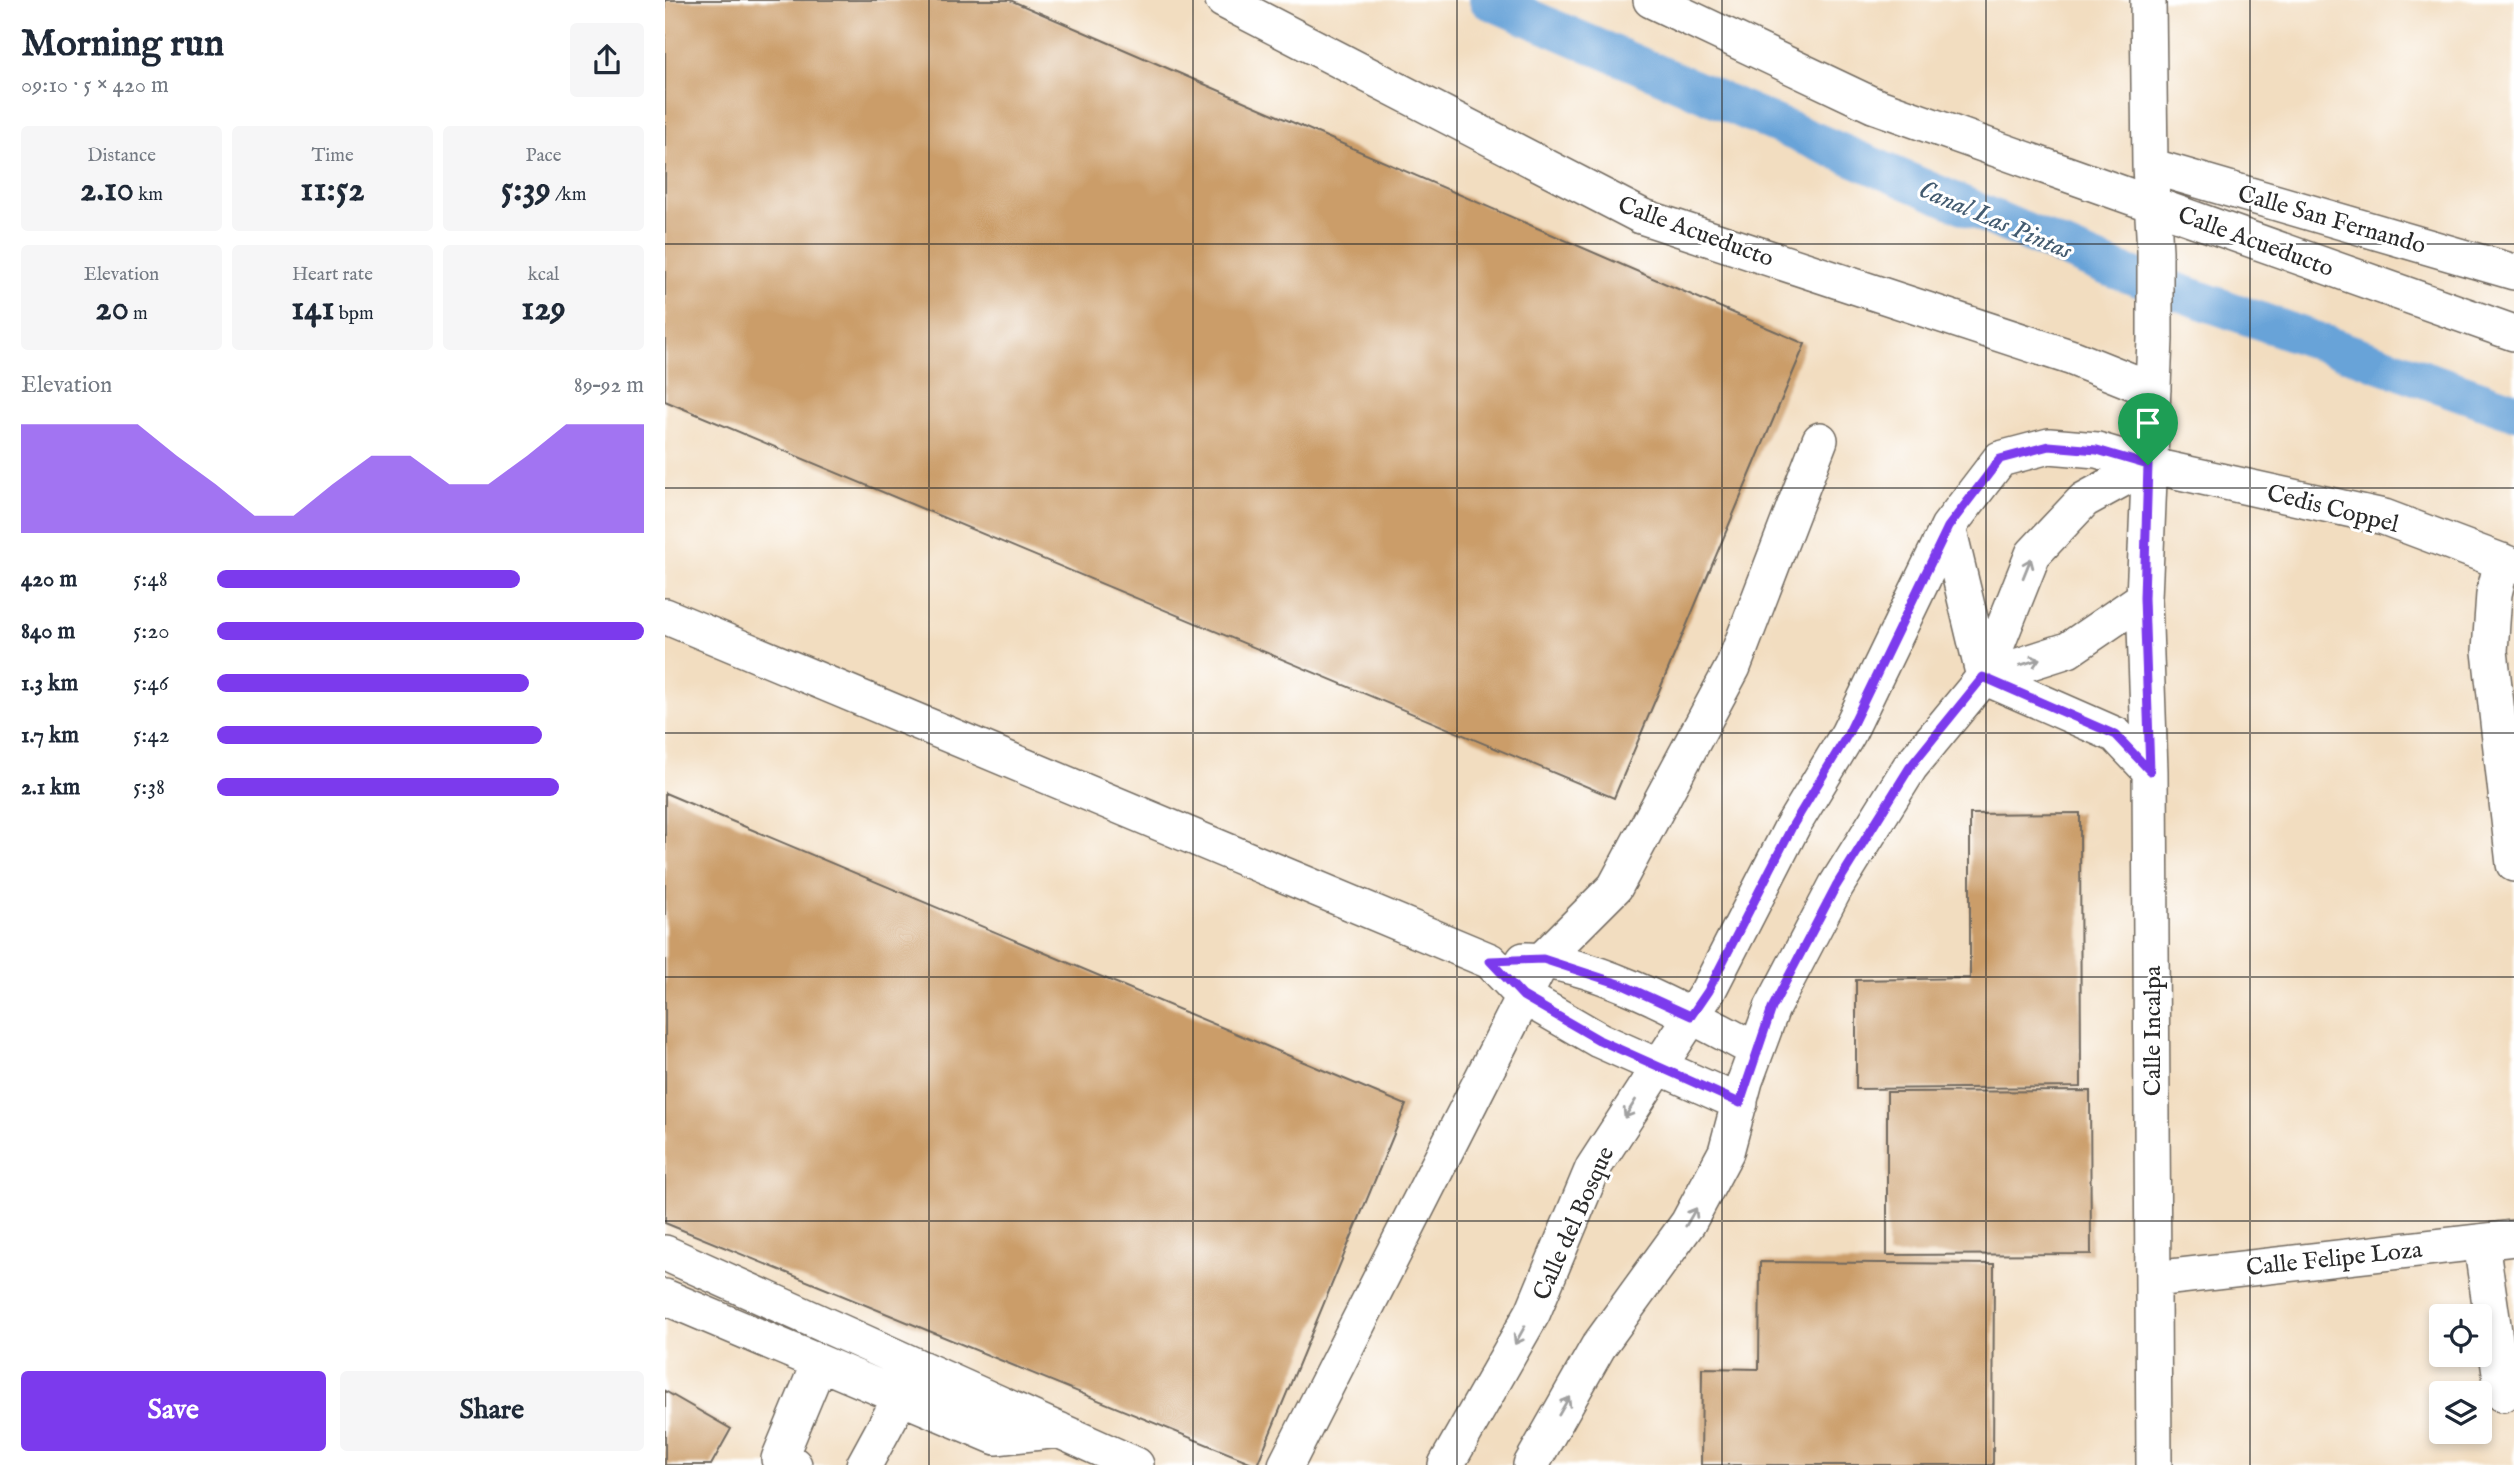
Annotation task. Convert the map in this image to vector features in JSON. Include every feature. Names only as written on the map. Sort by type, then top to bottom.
[{"type":"street","name":"Calle Acueducto","points":[[1223,0],[1641,216],[2073,358],[2153,390]]},
{"type":"street","name":"Calle Acueducto","points":[[1651,0],[1873,105],[2514,333]]},
{"type":"street","points":[[1531,1465],[1598,1347],[1688,1223],[1726,1152],[1756,1050],[1772,1008],[1836,886],[1910,767],[1983,677],[2033,554],[2084,500],[2148,465],[2155,339],[2155,251],[2150,166],[2148,0]]},
{"type":"street","name":"Calle San Fernando","points":[[2150,166],[2514,272]]},
{"type":"street","points":[[1286,1465],[1543,959],[1615,887],[1733,667],[1820,440]]},
{"type":"street","name":"Calle del Bosque","points":[[1446,1465],[1533,1312],[1593,1168],[1708,991],[1793,825],[1848,734],[1948,527],[2000,459],[2049,446],[2097,450],[2148,465]]},
{"type":"street","name":"Cedis Coppel","points":[[2148,465],[2384,517],[2508,563]]},
{"type":"street","name":"Calle Incalpa","points":[[2148,465],[2144,598],[2150,771],[2154,1465]]},
{"type":"street","points":[[1948,527],[1983,677]]},
{"type":"street","points":[[2508,563],[2494,594],[2502,651],[2514,864]]},
{"type":"street","points":[[1983,677],[2068,650],[2144,598]]},
{"type":"street","points":[[665,616],[1490,961],[1523,996],[1599,1040],[1740,1103]]},
{"type":"street","points":[[1983,677],[2116,735],[2150,771]]},
{"type":"street","points":[[1490,961],[1543,959],[1623,985],[1756,1050]]},
{"type":"street","points":[[2498,1240],[2503,1394]]},
{"type":"street","name":"Calle Felipe Loza","points":[[2154,1279],[2498,1240]]},
{"type":"street","points":[[665,1253],[1136,1465]]},
{"type":"street","points":[[665,1297],[996,1437],[1059,1430]]},
{"type":"street","points":[[794,1465],[779,1459],[819,1363]]},
{"type":"street","points":[[864,1465],[901,1397]]},
{"type":"building","points":[[665,0],[1010,0],[1805,344],[1614,798],[665,401]]},
{"type":"building","points":[[665,793],[1406,1105],[1257,1465],[665,1223]]},
{"type":"building","points":[[2080,813],[2081,1087],[1856,1089],[1856,980],[1970,978],[1970,814]]},
{"type":"building","points":[[2090,1091],[2091,1254],[1887,1255],[1887,1092]]},
{"type":"building","points":[[1760,1262],[1994,1264],[1993,1465],[1701,1465],[1702,1368],[1759,1369]]},
{"type":"building","points":[[665,1391],[731,1429],[711,1465],[665,1465]]},
{"type":"waterway","name":"Canal Las Pintas","points":[[1488,0],[2105,266],[2514,411]]},
{"type":"route","points":[[2049,446],[2097,450],[2148,465],[2144,598],[2150,771],[2116,735],[2077,715],[1983,677],[1910,767],[1836,886],[1772,1008],[1745,1081],[1740,1103],[1599,1040],[1523,996],[1490,961],[1543,959],[1623,985],[1691,1016],[1708,991],[1793,825],[1848,734],[1948,527],[2000,459],[2049,446]]}]
